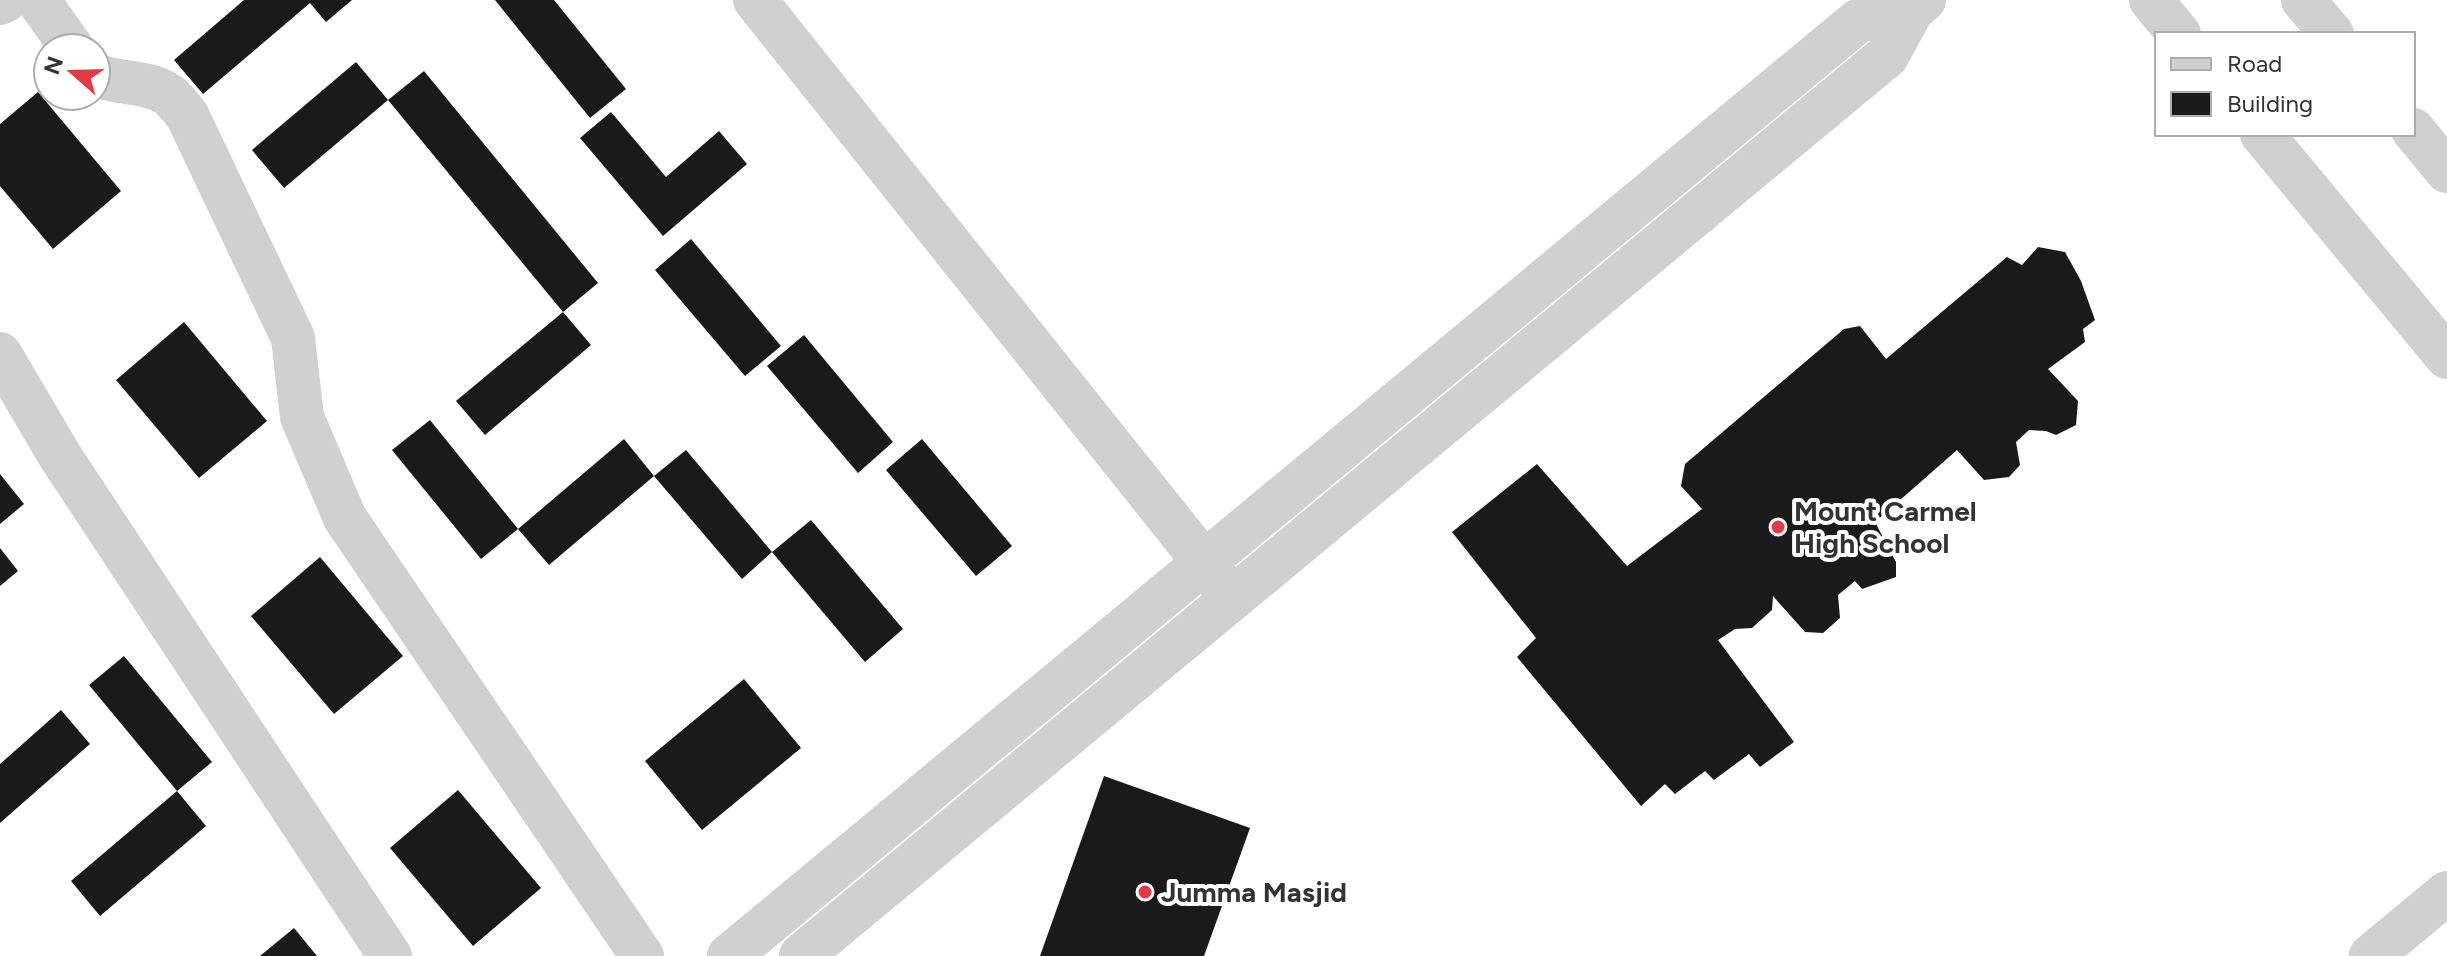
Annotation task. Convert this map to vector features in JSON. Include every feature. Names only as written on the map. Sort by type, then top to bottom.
[{"type":"street","points":[[0,3],[6,0]]},
{"type":"street","points":[[38,0],[61,32]]},
{"type":"street","points":[[755,0],[1233,598]]},
{"type":"street","points":[[2151,0],[2177,32]]},
{"type":"street","points":[[2303,0],[2330,32]]},
{"type":"street","points":[[729,956],[1858,21],[1918,5]]},
{"type":"street","points":[[801,956],[1887,56],[1918,5]]},
{"type":"street","points":[[112,80],[152,87],[170,97],[187,115],[293,338],[302,417],[345,518],[642,956]]},
{"type":"street","points":[[2415,132],[2447,171]]},
{"type":"street","points":[[2264,136],[2447,357]]},
{"type":"street","points":[[0,354],[60,456],[390,956]]},
{"type":"street","points":[[2380,948],[2447,893]]},
{"type":"building","points":[[244,0],[352,0],[326,22],[310,3],[203,94],[174,60]]},
{"type":"building","points":[[495,0],[554,0],[626,89],[590,118]]},
{"type":"building","points":[[356,62],[388,100],[284,188],[252,150]]},
{"type":"building","points":[[424,71],[598,283],[563,312],[388,100]]},
{"type":"building","points":[[32,97],[32,112],[55,112],[121,191],[53,249],[0,186],[0,124]]},
{"type":"building","points":[[611,112],[666,177],[719,131],[747,164],[663,236],[580,138]]},
{"type":"building","points":[[691,239],[781,346],[745,376],[655,270]]},
{"type":"building","name":"Mount Carmel High School","points":[[2038,247],[2065,252],[2081,281],[2095,320],[2083,329],[2085,342],[2048,369],[2078,401],[2076,425],[2056,435],[2029,430],[2016,442],[2020,465],[2009,477],[1984,480],[1957,450],[1875,522],[1896,562],[1896,577],[1862,589],[1855,581],[1838,595],[1840,618],[1823,633],[1805,632],[1773,596],[1772,610],[1752,628],[1735,629],[1718,640],[1794,742],[1760,767],[1749,754],[1714,780],[1705,771],[1675,794],[1665,784],[1641,806],[1517,657],[1536,638],[1452,532],[1537,464],[1627,566],[1702,509],[1681,486],[1685,464],[1844,329],[1860,326],[1886,359],[2007,257],[2022,265]]},
{"type":"building","points":[[563,312],[591,345],[485,435],[456,401]]},
{"type":"building","points":[[184,322],[267,421],[199,478],[116,380]]},
{"type":"building","points":[[804,335],[893,442],[858,473],[767,366]]},
{"type":"building","points":[[430,420],[518,529],[481,559],[392,450]]},
{"type":"building","points":[[624,439],[654,476],[549,565],[518,529]]},
{"type":"building","points":[[922,439],[1012,546],[976,576],[886,470]]},
{"type":"building","points":[[686,450],[772,552],[742,579],[654,476]]},
{"type":"building","points":[[0,474],[24,504],[0,524]]},
{"type":"building","points":[[811,520],[903,629],[865,662],[772,552]]},
{"type":"building","points":[[0,548],[18,571],[0,586]]},
{"type":"building","points":[[320,557],[403,656],[334,714],[251,616]]},
{"type":"building","points":[[124,656],[212,762],[177,791],[89,685]]},
{"type":"building","points":[[744,679],[801,748],[702,830],[645,761]]},
{"type":"building","points":[[61,710],[90,744],[0,823],[0,764]]},
{"type":"building","name":"Jumma Masjid","points":[[1104,776],[1250,828],[1204,956],[1040,956]]},
{"type":"building","points":[[458,790],[541,888],[473,946],[390,848]]},
{"type":"building","points":[[177,791],[206,826],[100,916],[71,881]]},
{"type":"building","points":[[294,928],[317,956],[260,956]]},
{"type":"place","name":"Mount Carmel High School","points":[[1778,527]]},
{"type":"place","name":"Jumma Masjid","points":[[1145,892]]}]
